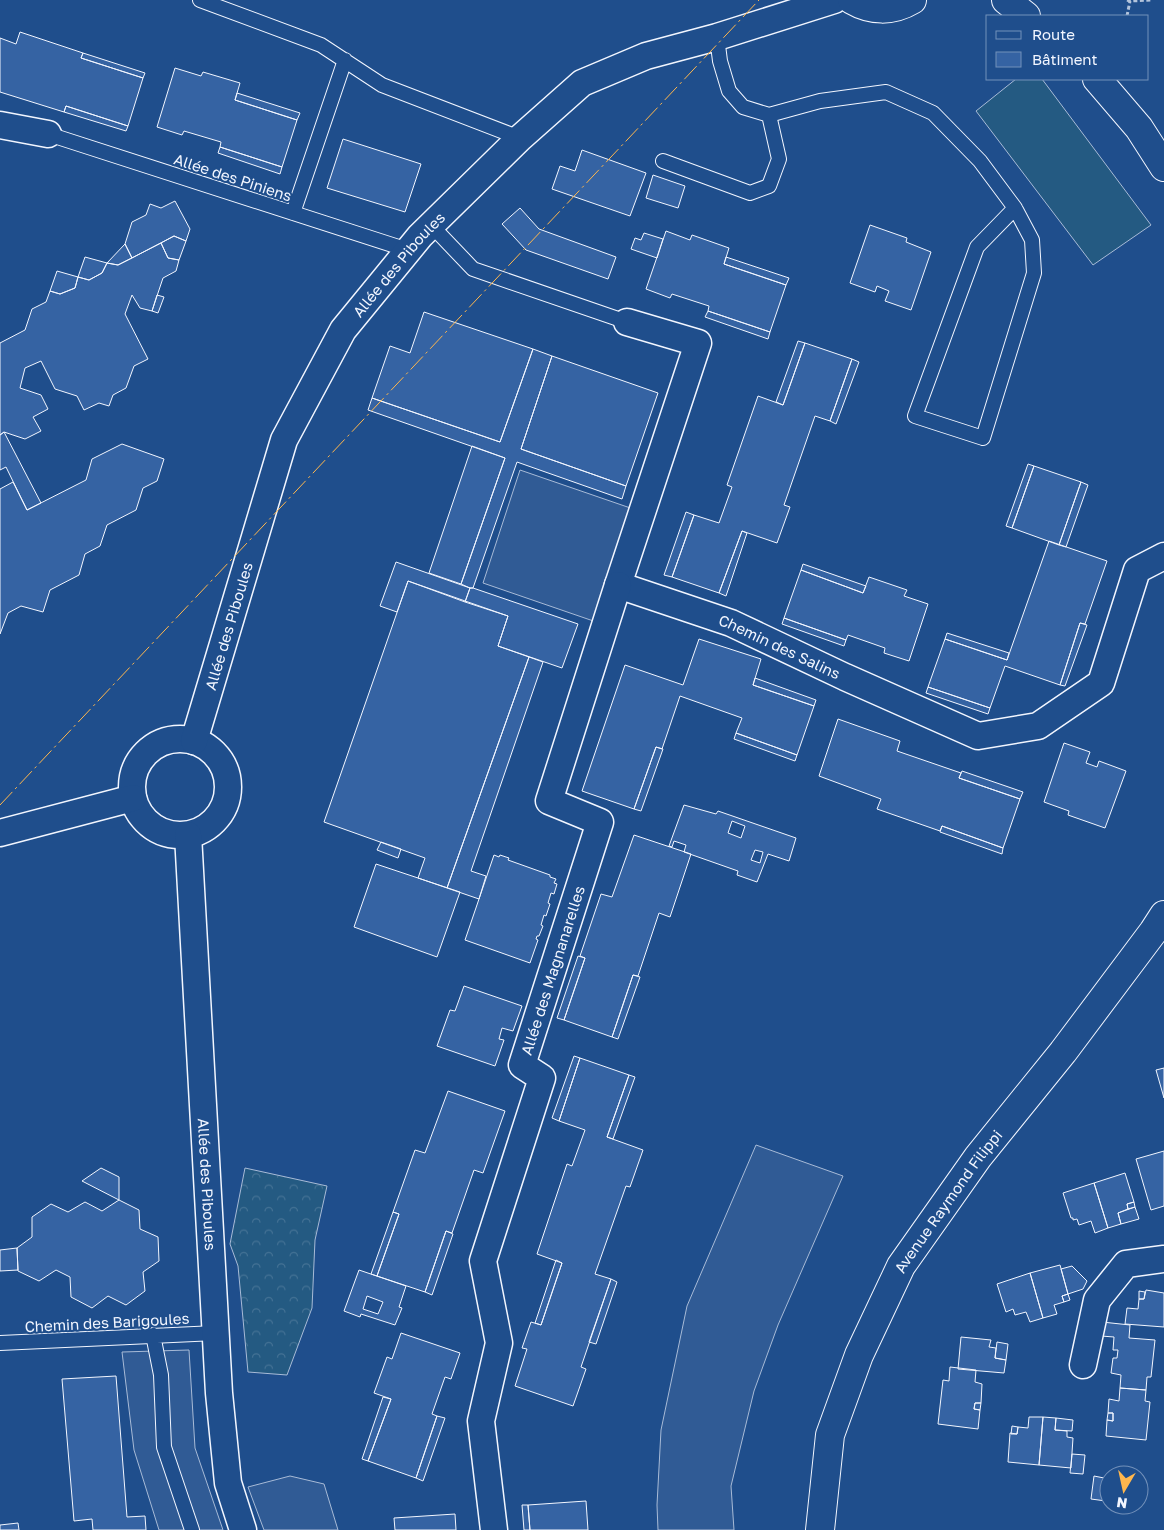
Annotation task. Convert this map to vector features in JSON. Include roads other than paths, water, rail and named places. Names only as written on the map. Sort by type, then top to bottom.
[{"type":"main road","points":[[852,0],[864,7],[882,10],[902,6],[912,0]]},
{"type":"main road","points":[[1098,80],[1139,128],[1164,167]]},
{"type":"main road","name":"Avenue Raymond Filippi","points":[[820,1530],[830,1435],[859,1355],[901,1266],[978,1157],[1063,1052],[1164,915]]},
{"type":"street","name":"Allée des Piboules","points":[[194,740],[284,440],[343,330],[408,250],[520,138],[582,83],[646,56],[717,37],[834,0]]},
{"type":"street","points":[[0,125],[48,134]]},
{"type":"street","points":[[618,585],[698,343],[628,322]]},
{"type":"street","name":"Chemin des Salins","points":[[618,585],[731,623],[845,677],[978,736],[1038,726],[1101,683],[1137,570],[1164,556]]},
{"type":"street","name":"Allée des Magnanarelles","points":[[494,1530],[482,1421],[498,1343],[483,1261],[542,1078],[522,1065],[600,822],[549,801],[618,585]]},
{"type":"street","points":[[194,740],[209,748],[220,760],[227,774],[229,791],[225,806],[216,820],[203,830],[188,835],[173,835],[160,831],[148,823],[138,812],[133,798],[133,777],[142,757],[153,747],[166,741],[194,740]]},
{"type":"street","points":[[0,833],[133,798]]},
{"type":"street","name":"Allée des Piboules","points":[[188,835],[219,1393],[228,1484],[243,1530]]},
{"type":"street","points":[[1083,1365],[1097,1300],[1126,1264],[1164,1259]]},
{"type":"lane","points":[[200,0],[321,45],[382,85],[520,138]]},
{"type":"lane","points":[[717,37],[720,61],[729,91],[743,107],[768,115],[820,100],[886,92],[933,113],[980,161],[1015,208],[1032,240],[1034,273],[983,438],[914,416],[977,247],[1015,208]]},
{"type":"lane","points":[[294,213],[345,60]]},
{"type":"lane","points":[[663,162],[750,194],[769,186],[779,160],[768,115]]},
{"type":"lane","name":"Allée des Piniens","points":[[48,134],[408,250]]},
{"type":"lane","points":[[431,225],[473,269],[628,322]]},
{"type":"lane","name":"Chemin des Barigoules","points":[[0,1343],[216,1333]]},
{"type":"lane","points":[[153,1335],[161,1375],[164,1446],[192,1530]]}]
